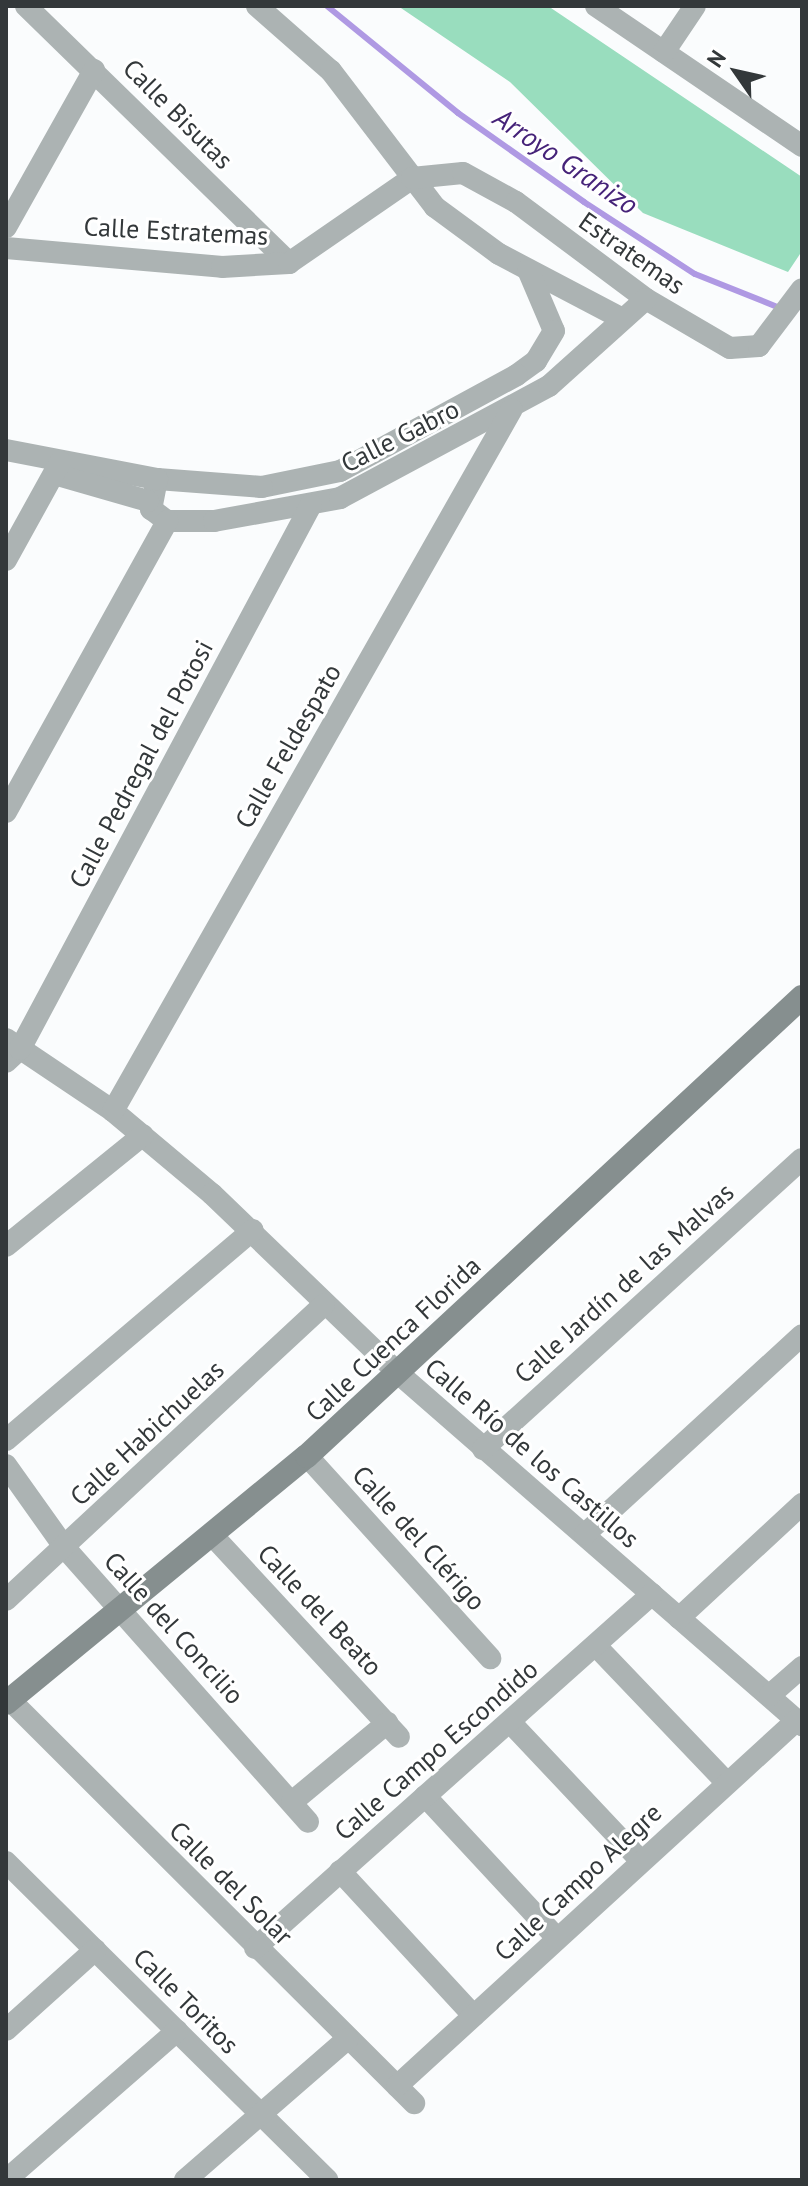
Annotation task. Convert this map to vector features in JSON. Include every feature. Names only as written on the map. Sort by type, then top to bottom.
[{"type":"street","name":"Calle Bisutas","points":[[26,6],[289,263]]},
{"type":"street","points":[[257,6],[331,71],[412,178],[461,229],[528,270],[621,318]]},
{"type":"street","points":[[596,6],[801,143]]},
{"type":"street","points":[[664,52],[695,6]]},
{"type":"street","points":[[6,227],[94,70]]},
{"type":"street","name":"Estratemas","points":[[412,178],[463,173],[488,183],[646,299],[730,348],[752,350],[766,339],[802,289]]},
{"type":"street","name":"Calle Estratemas","points":[[6,248],[222,267],[289,263],[412,178]]},
{"type":"street","name":"Calle Gabro","points":[[57,468],[235,487],[299,483],[413,436],[517,375],[549,345],[553,319],[528,270]]},
{"type":"street","name":"Calle Gabro","points":[[167,521],[311,505],[379,481],[549,386],[621,318],[646,299]]},
{"type":"street","name":"Calle Feldespato","points":[[113,1111],[512,409]]},
{"type":"street","name":"Calle Gabro","points":[[6,450],[148,501]]},
{"type":"street","points":[[6,560],[57,468]]},
{"type":"street","points":[[6,812],[167,521],[148,501],[157,479]]},
{"type":"street","name":"Calle Pedregal del Potosi","points":[[11,1050],[311,505]]},
{"type":"street","name":"Calle Cuenca Florida","points":[[8,1702],[307,1456],[802,997]]},
{"type":"street","name":"Calle Río de los Castillos","points":[[11,1050],[113,1111],[143,1135],[253,1230],[324,1304],[483,1449],[800,1722]]},
{"type":"street","points":[[6,1246],[143,1135]]},
{"type":"street","name":"Calle Jardín de las Malvas","points":[[483,1449],[802,1159]]},
{"type":"street","points":[[6,1440],[253,1230]]},
{"type":"street","name":"Calle Habichuelas","points":[[6,1600],[324,1304]]},
{"type":"street","points":[[585,1534],[802,1335]]},
{"type":"street","name":"Calle del Clérigo","points":[[307,1456],[490,1658]]},
{"type":"street","name":"Calle del Concilio","points":[[6,1465],[65,1548],[308,1822]]},
{"type":"street","points":[[679,1618],[802,1504]]},
{"type":"street","name":"Calle del Beato","points":[[212,1535],[393,1730],[292,1802]]},
{"type":"street","name":"Calle Campo Escondido","points":[[255,1948],[597,1647],[652,1594]]},
{"type":"street","points":[[597,1647],[727,1783]]},
{"type":"street","points":[[770,1695],[802,1667]]},
{"type":"street","name":"Calle del Solar","points":[[8,1702],[414,2103]]},
{"type":"street","points":[[510,1722],[641,1861]]},
{"type":"street","name":"Calle Campo Alegre","points":[[397,2086],[727,1783],[800,1722]]},
{"type":"street","points":[[425,1796],[557,1938]]},
{"type":"street","name":"Calle Toritos","points":[[6,1862],[327,2180]]},
{"type":"street","points":[[340,1871],[474,2016]]},
{"type":"street","points":[[6,2030],[95,1950]]},
{"type":"street","points":[[6,2180],[177,2031]]},
{"type":"street","points":[[185,2180],[347,2039]]},
{"type":"green space","points":[[398,6],[548,6],[802,177],[802,251],[788,272],[643,213],[510,82]]},
{"type":"waterway","name":"Arroyo Granizo","points":[[327,6],[458,113],[584,202],[695,274],[780,308]]}]
